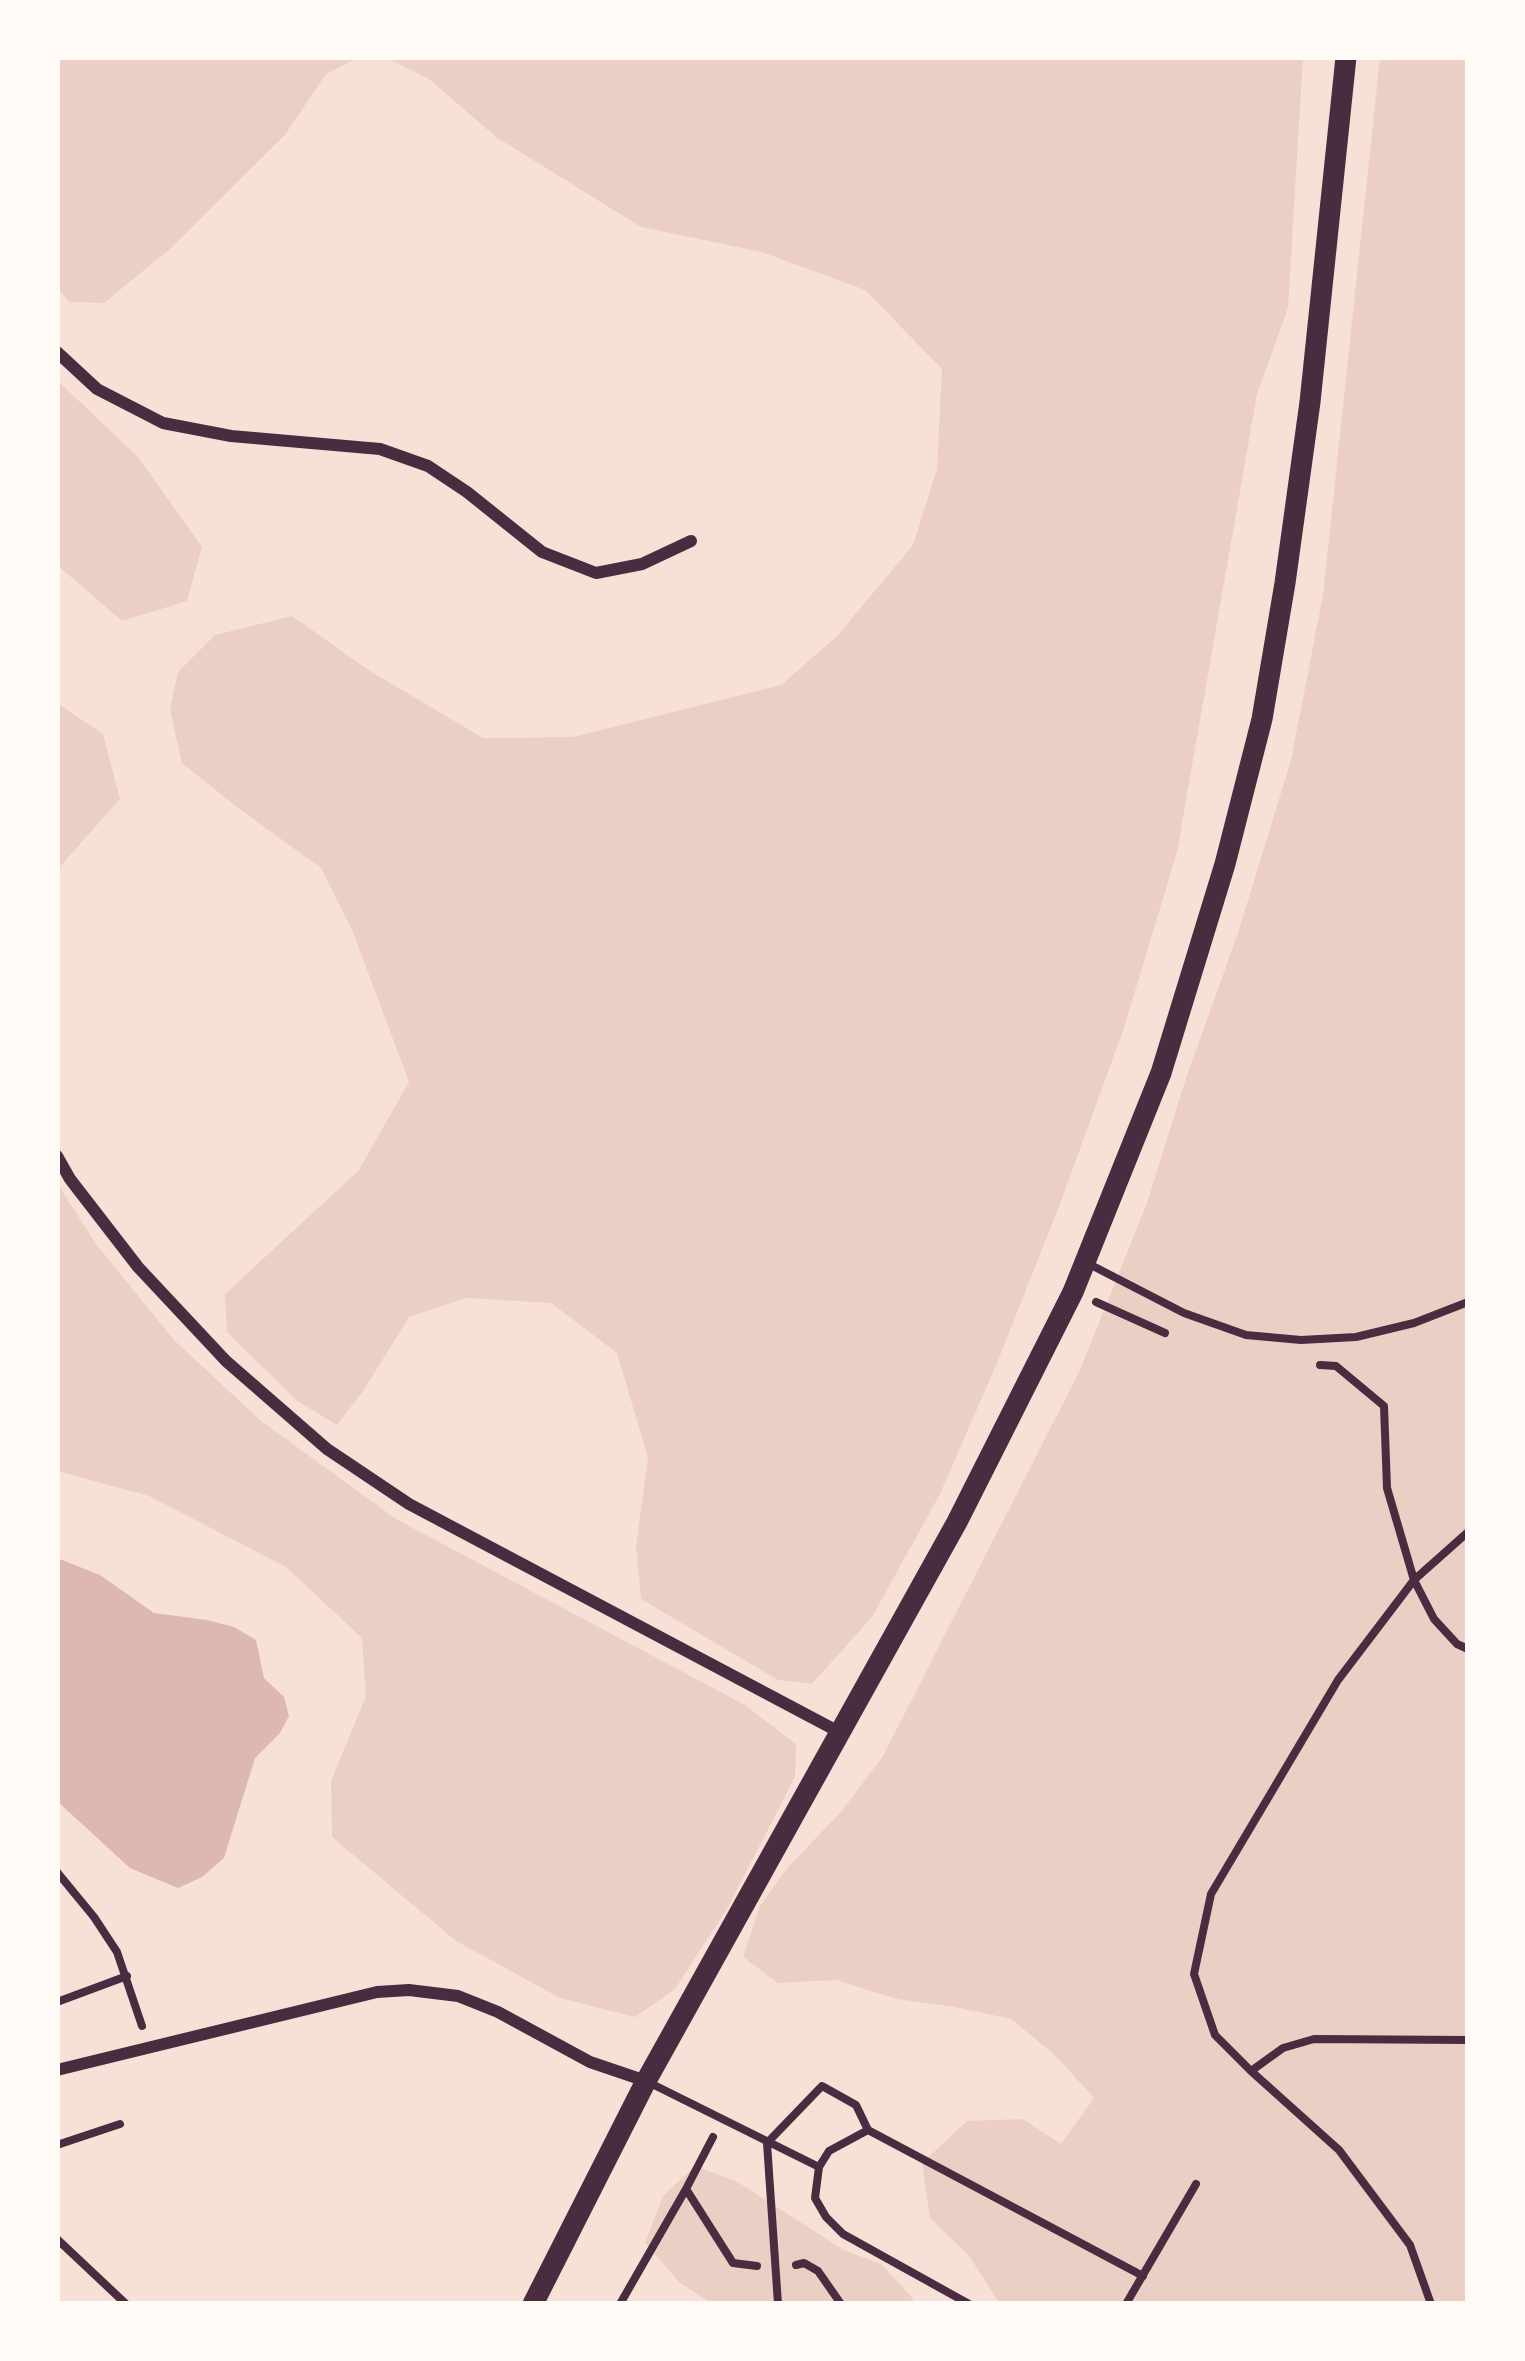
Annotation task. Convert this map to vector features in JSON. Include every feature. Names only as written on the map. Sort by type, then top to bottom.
[{"type":"street","points":[[532,2304],[646,2081],[957,1522],[1073,1292],[1161,1073],[1225,864],[1262,719],[1310,402],[1346,57]]},
{"type":"street","points":[[57,352],[97,389],[163,423],[231,436],[380,448],[428,466],[542,552],[596,573],[642,564],[691,541]]},
{"type":"street","points":[[57,1156],[138,1267],[226,1360],[327,1448],[410,1504],[841,1732]]},
{"type":"street","points":[[57,2070],[377,1992],[409,1990],[458,1996],[590,2062],[646,2081]]},
{"type":"lane","points":[[1086,1263],[1184,1313],[1246,1335],[1282,1339],[1356,1336],[1414,1323],[1468,1302]]},
{"type":"lane","points":[[646,2081],[819,2167]]},
{"type":"lane","points":[[778,2304],[766,2143],[822,2086],[856,2105],[868,2130],[1143,2276]]},
{"type":"lane","points":[[868,2130],[829,2151],[819,2167],[815,2198],[843,2234],[968,2304]]},
{"type":"lane","points":[[1126,2304],[1196,2184]]},
{"type":"path","points":[[1073,1292],[1170,1335]]},
{"type":"path","points":[[1315,1364],[1336,1366],[1384,1406],[1387,1488],[1414,1580],[1434,1619],[1468,1649]]},
{"type":"path","points":[[1431,2304],[1410,2245],[1339,2150],[1215,2035],[1194,1974],[1211,1894],[1339,1680],[1414,1580],[1468,1532]]},
{"type":"path","points":[[57,1872],[117,1952],[148,2047]]},
{"type":"path","points":[[57,2002],[127,1976]]},
{"type":"path","points":[[1250,2071],[1282,2048],[1314,2039],[1468,2040]]},
{"type":"path","points":[[620,2304],[722,2119]]},
{"type":"path","points":[[57,2145],[120,2124]]},
{"type":"path","points":[[686,2189],[733,2263],[773,2269],[804,2263],[818,2271],[841,2304]]},
{"type":"path","points":[[57,2239],[126,2304]]},
{"type":"shaded area","points":[[57,57],[359,57],[326,74],[285,135],[171,248],[104,303],[69,302],[57,287]]},
{"type":"shaded area","points":[[385,57],[1303,57],[1288,308],[1257,394],[1177,852],[1124,1028],[1060,1204],[940,1494],[872,1617],[812,1684],[778,1680],[641,1599],[636,1546],[648,1458],[617,1353],[551,1303],[466,1298],[409,1317],[337,1425],[296,1400],[227,1332],[225,1294],[359,1170],[409,1082],[352,930],[321,868],[182,763],[170,710],[178,672],[215,635],[292,616],[370,671],[483,738],[573,737],[781,685],[837,636],[913,545],[937,469],[942,369],[865,290],[762,252],[641,227],[496,137],[429,79]]},
{"type":"shaded area","points":[[1380,57],[1468,57],[1468,2304],[1000,2304],[969,2256],[930,2218],[922,2163],[967,2121],[1023,2119],[1061,2144],[1094,2098],[1055,2055],[1011,2019],[897,1999],[836,1980],[778,1983],[743,1957],[760,1906],[883,1756],[1080,1370],[1147,1203],[1238,933],[1291,760],[1323,595]]},
{"type":"shaded area","points":[[57,380],[139,458],[202,547],[187,601],[122,621],[57,565]]},
{"type":"shaded area","points":[[57,703],[103,734],[120,799],[57,870]]},
{"type":"shaded area","points":[[57,1183],[96,1244],[174,1340],[260,1420],[396,1519],[745,1705],[796,1744],[795,1777],[728,1907],[675,1989],[635,2017],[560,1998],[456,1941],[332,1837],[331,1781],[366,1696],[362,1638],[286,1567],[149,1496],[57,1471]]},
{"type":"shaded area","points":[[57,1558],[100,1575],[154,1613],[234,1627],[256,1640],[264,1678],[284,1697],[289,1716],[280,1733],[255,1758],[224,1858],[202,1877],[178,1888],[130,1868],[57,1801]]},
{"type":"shaded area","points":[[695,2166],[736,2181],[844,2250],[881,2264],[914,2304],[712,2304],[679,2282],[645,2243],[663,2196]]}]
